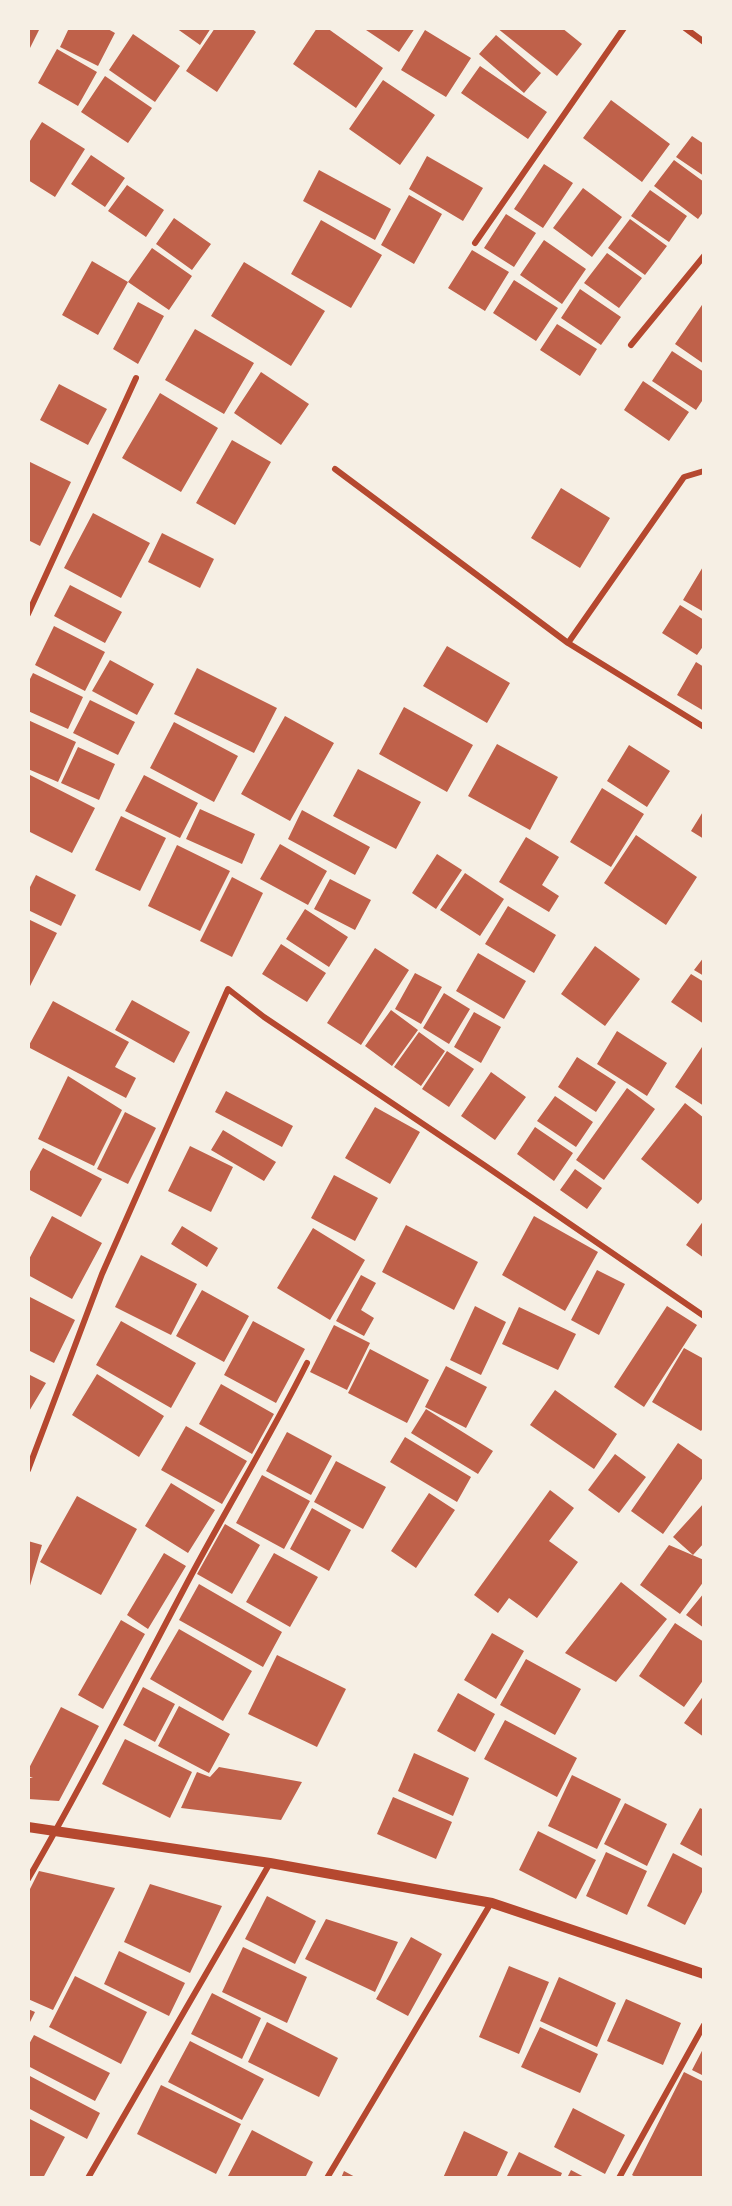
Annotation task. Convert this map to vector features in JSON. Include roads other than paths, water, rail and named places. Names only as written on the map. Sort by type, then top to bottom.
[{"type":"street","points":[[475,243],[624,28]]},
{"type":"street","points":[[685,28],[704,42]]},
{"type":"street","points":[[631,345],[704,256]]},
{"type":"street","points":[[28,614],[136,378]]},
{"type":"street","points":[[335,469],[568,643],[704,727]]},
{"type":"street","points":[[568,643],[684,477],[704,471]]},
{"type":"street","points":[[28,1470],[102,1274],[228,989],[264,1017],[704,1316]]},
{"type":"street","points":[[28,1879],[56,1831],[194,1571],[271,1434],[307,1363]]},
{"type":"street","points":[[28,1827],[270,1863],[492,1903],[704,1974]]},
{"type":"street","points":[[88,2178],[270,1863]]},
{"type":"street","points":[[327,2178],[492,1903]]},
{"type":"street","points":[[619,2178],[704,2025]]}]
